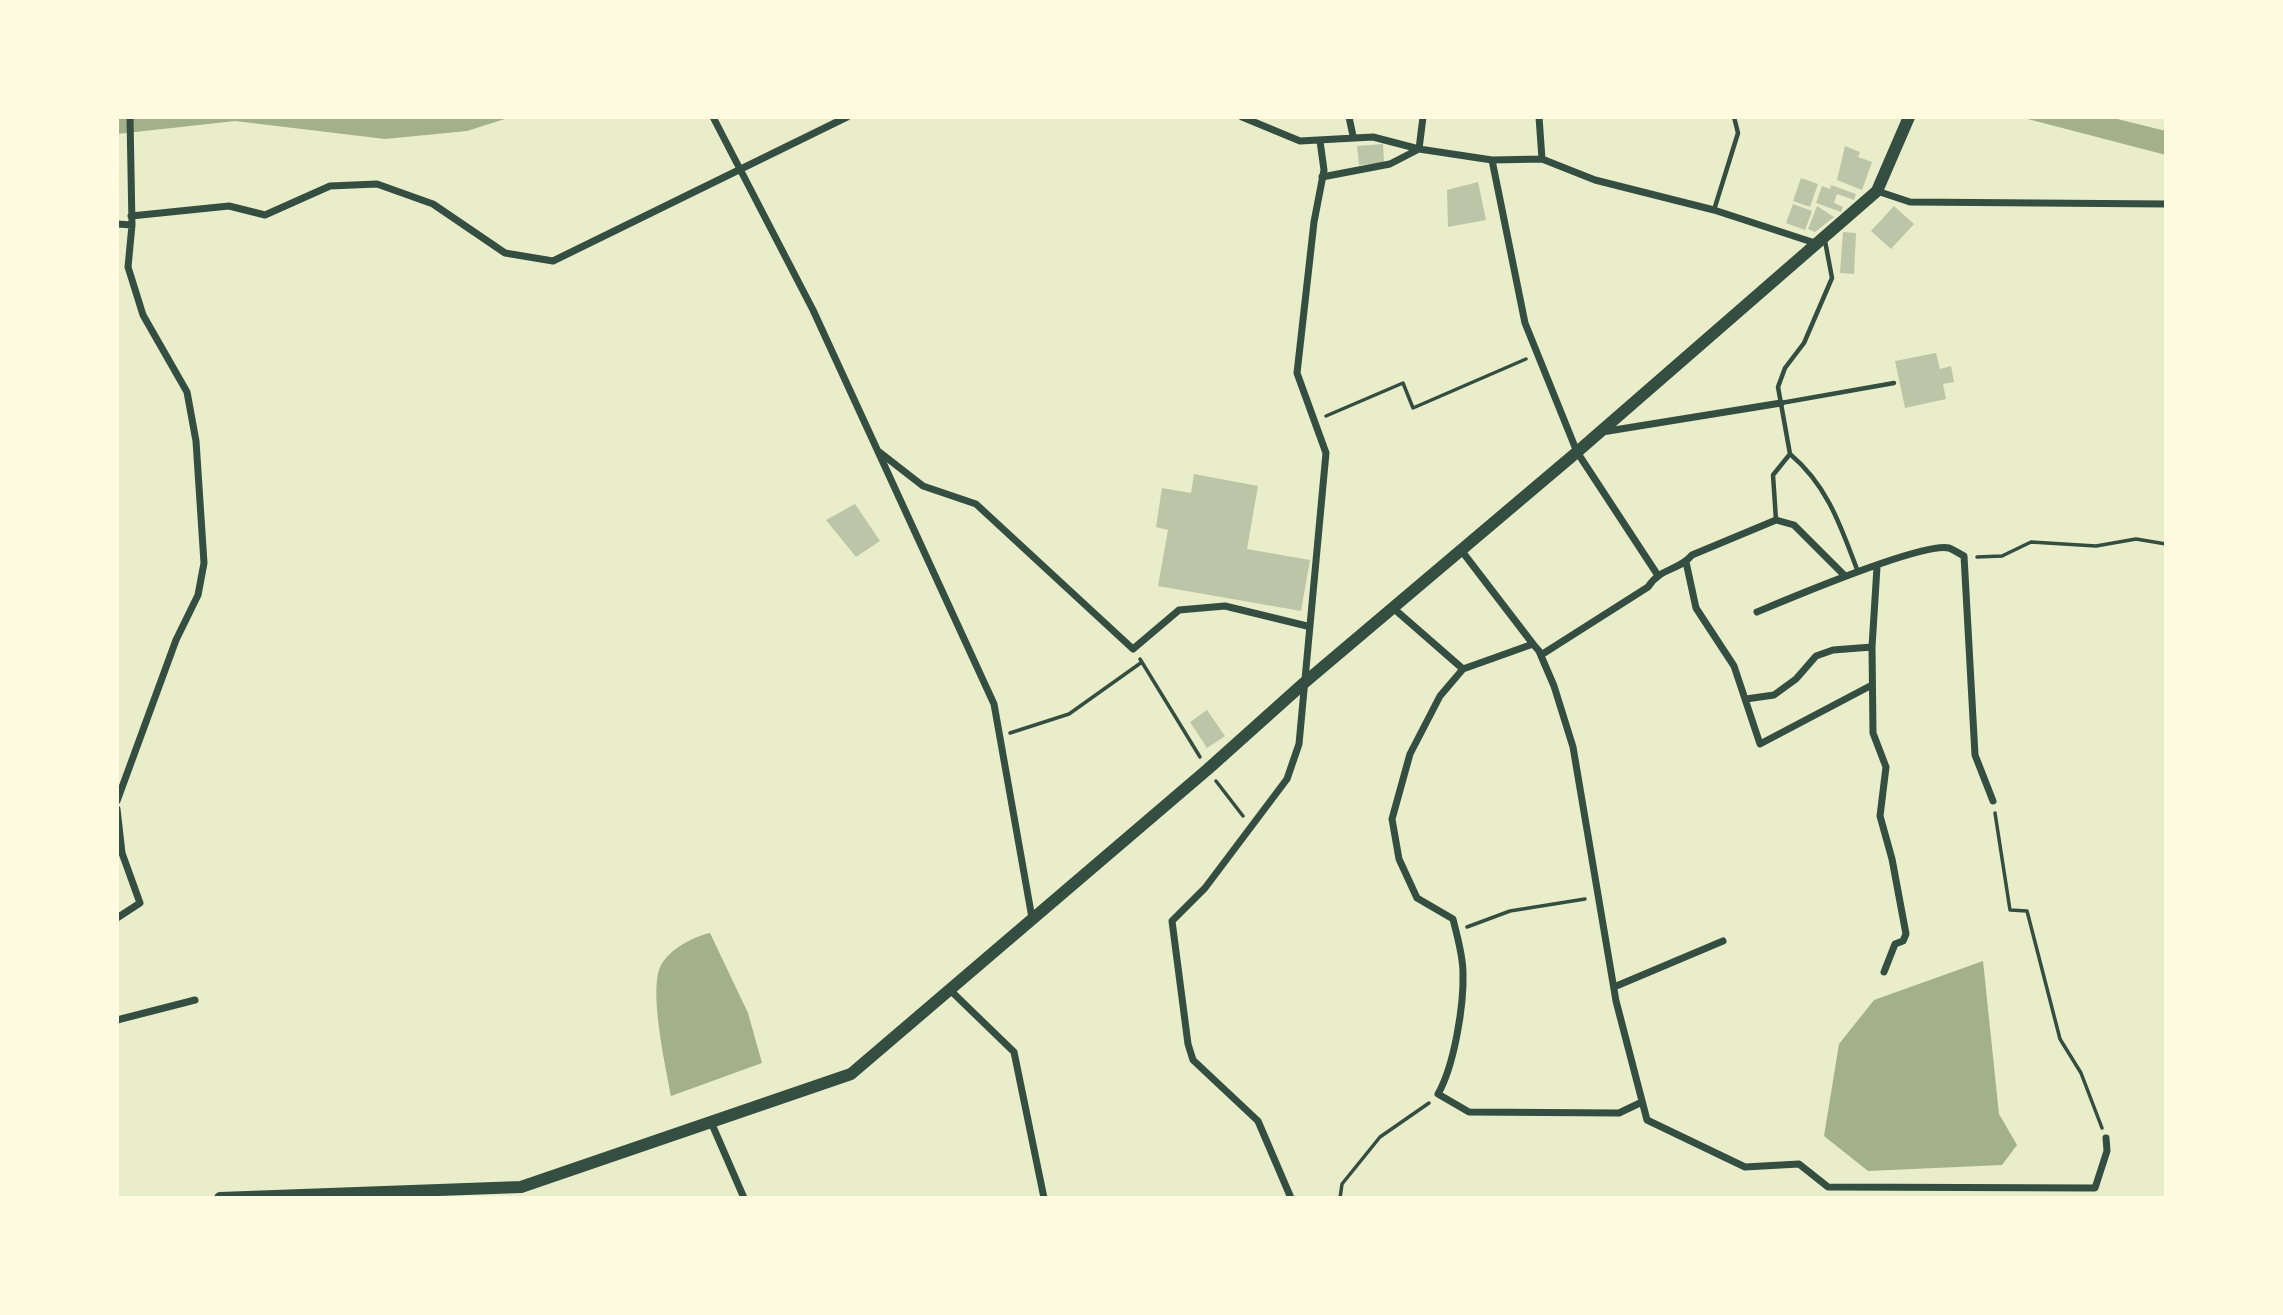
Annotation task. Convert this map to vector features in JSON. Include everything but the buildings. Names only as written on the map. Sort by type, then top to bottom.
[{"type":"main road","points":[[220,1198],[521,1186],[851,1074],[1208,769],[1304,682],[1577,452],[1877,191],[1909,117]]},
{"type":"street","points":[[117,801],[176,640],[198,595],[204,563],[196,441],[187,392],[133,290],[128,267],[132,225],[130,117]]},
{"type":"street","points":[[713,117],[813,310],[994,704],[1032,918]]},
{"type":"street","points":[[131,216],[229,206],[265,215],[330,186],[377,184],[390,186],[433,204],[505,253],[553,261],[846,117]]},
{"type":"street","points":[[1242,117],[1300,141],[1373,136],[1419,149],[1492,160],[1542,159],[1595,180],[1819,239]]},
{"type":"street","points":[[1349,117],[1353,136]]},
{"type":"street","points":[[1419,149],[1423,117]]},
{"type":"street","points":[[1539,117],[1542,159]]},
{"type":"street","points":[[1291,1198],[1258,1121],[1193,1060],[1188,1044],[1172,921],[1205,888],[1287,779],[1298,744],[1307,626],[1326,453],[1297,373],[1314,222],[1322,177],[1320,141]]},
{"type":"street","points":[[1322,177],[1390,164],[1419,149]]},
{"type":"street","points":[[1492,160],[1525,323],[1577,452],[1657,574]]},
{"type":"street","points":[[1877,191],[1910,202],[2166,204]]},
{"type":"street","points":[[117,224],[132,225]]},
{"type":"street","points":[[1599,433],[1781,403]]},
{"type":"street","points":[[878,451],[923,485],[976,504],[1133,649],[1179,610],[1225,606],[1307,626]]},
{"type":"street","points":[[1541,655],[1648,587],[1657,574],[1686,562],[1692,555],[1776,520],[1794,525],[1845,576]]},
{"type":"street","points":[[1757,612],[1845,576],[1928,550],[1948,548],[1964,556],[1975,755],[1993,801]]},
{"type":"street","points":[[1461,550],[1541,655],[1573,747],[1601,896],[1614,987],[1647,1119],[1745,1167],[1799,1164],[1828,1187],[2095,1188],[2107,1152],[2106,1138]]},
{"type":"street","points":[[1686,562],[1696,608],[1734,666],[1760,744],[1872,685]]},
{"type":"street","points":[[1877,567],[1872,647],[1873,733],[1886,767],[1880,816],[1892,859],[1906,934],[1903,941],[1895,944],[1884,972]]},
{"type":"street","points":[[1392,607],[1463,669]]},
{"type":"street","points":[[1532,644],[1463,669],[1440,695],[1410,754],[1392,819],[1399,859],[1417,898],[1453,919],[1463,972],[1459,1012],[1448,1065],[1437,1094],[1469,1112],[1619,1113],[1642,1102]]},
{"type":"street","points":[[1746,699],[1774,695],[1796,679],[1816,656],[1833,650],[1872,647]]},
{"type":"street","points":[[117,810],[122,853],[140,903],[117,918]]},
{"type":"street","points":[[1614,987],[1723,941]]},
{"type":"street","points":[[950,990],[1014,1052],[1044,1198]]},
{"type":"street","points":[[117,1020],[195,1000]]},
{"type":"street","points":[[711,1122],[744,1198]]},
{"type":"lane","points":[[1714,210],[1738,134],[1734,117]]},
{"type":"lane","points":[[1819,239],[1832,278],[1804,343],[1784,368],[1778,387],[1790,454],[1820,483],[1829,498],[1858,572]]},
{"type":"lane","points":[[1781,403],[1894,383]]},
{"type":"lane","points":[[1776,520],[1773,475],[1790,454]]},
{"type":"path","points":[[1314,421],[1403,383],[1413,408],[1538,354]]},
{"type":"path","points":[[1964,556],[1991,559],[2031,542],[2096,546],[2136,539],[2166,544]]},
{"type":"path","points":[[1133,649],[1208,769],[1251,826]]},
{"type":"path","points":[[1000,736],[1069,715],[1142,662]]},
{"type":"path","points":[[1993,801],[2010,910],[2027,911],[2060,1039],[2081,1073],[2106,1138]]},
{"type":"path","points":[[1455,931],[1510,911],[1601,896]]},
{"type":"path","points":[[1340,1198],[1342,1184],[1380,1137],[1423,1110],[1437,1094]]},
{"type":"shaded area","points":[[117,117],[511,117],[467,131],[385,139],[235,121],[117,134]]},
{"type":"shaded area","points":[[2020,117],[2109,117],[2166,131],[2166,155]]},
{"type":"shaded area","points":[[710,933],[748,1013],[762,1063],[671,1096],[659,1029],[657,977],[661,965],[676,948]]},
{"type":"shaded area","points":[[1983,961],[1999,1114],[2017,1145],[2002,1165],[1868,1171],[1824,1136],[1839,1044],[1874,1000]]}]
